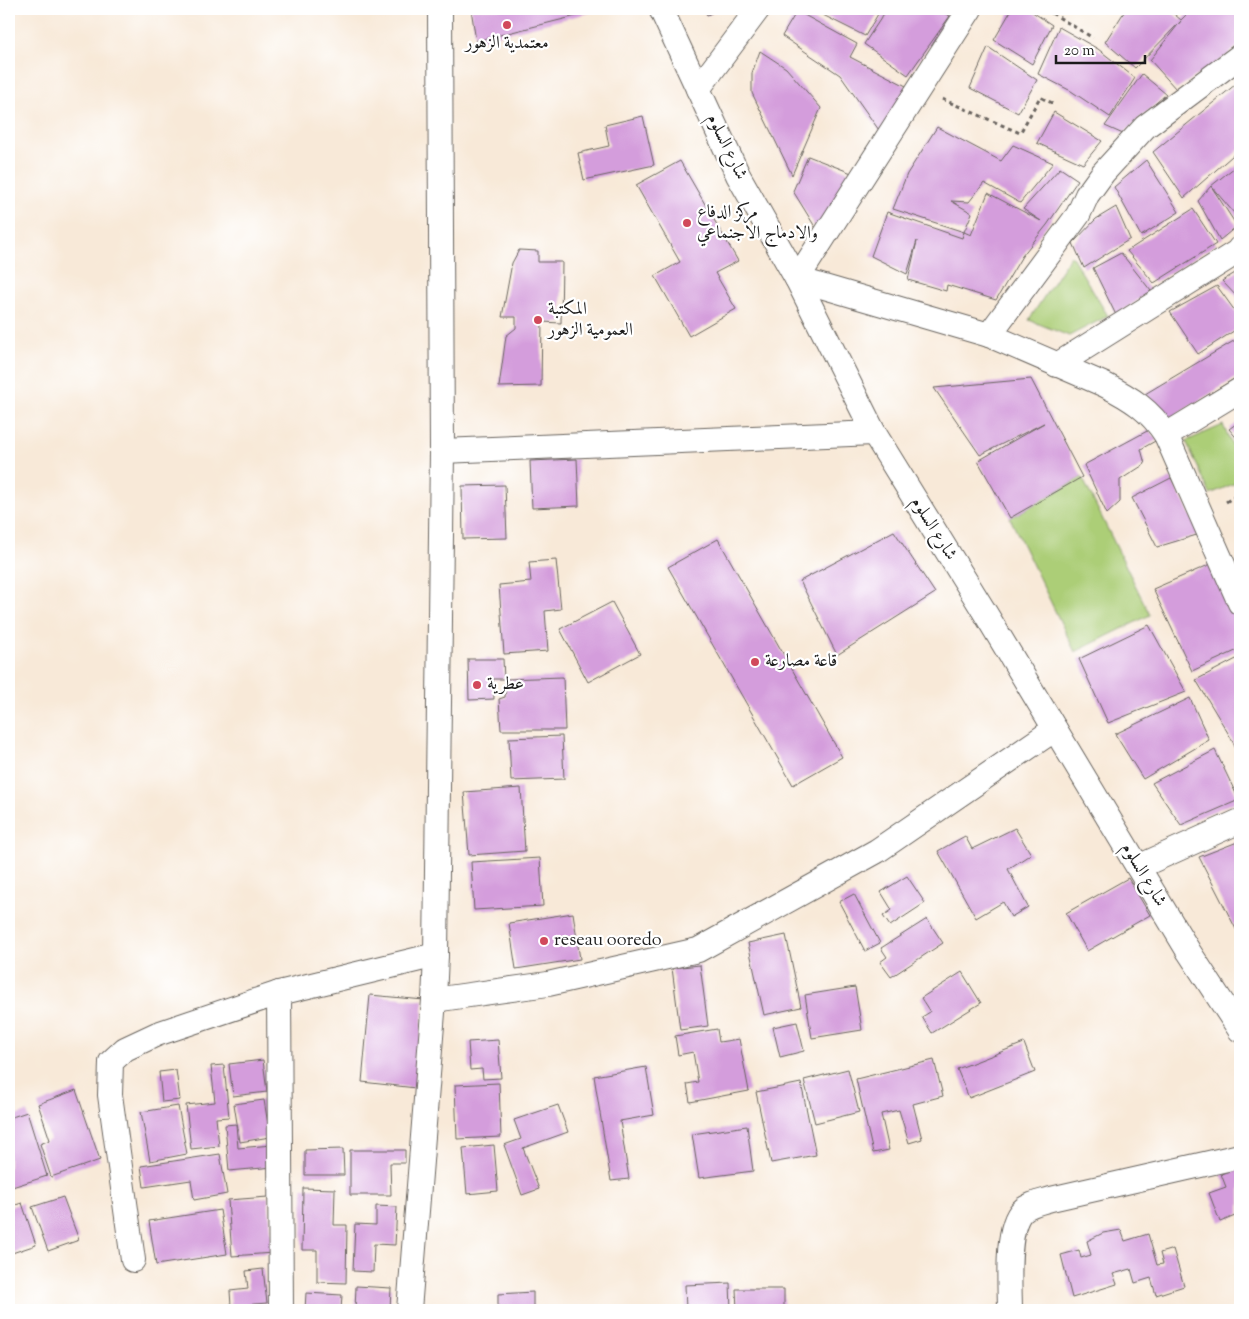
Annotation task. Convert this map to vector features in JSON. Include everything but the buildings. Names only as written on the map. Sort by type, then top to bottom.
[{"type":"street","points":[[409,1310],[436,955],[442,451],[440,9]]},
{"type":"street","name":"شارع السلوم","points":[[660,9],[738,175],[797,279],[874,433],[1189,952],[1240,1030]]},
{"type":"street","points":[[698,89],[758,9]]},
{"type":"street","points":[[970,9],[797,279],[989,335],[1105,385],[1134,402],[1154,418],[1166,435],[1240,603]]},
{"type":"street","points":[[989,335],[1078,215],[1087,196],[1103,173],[1145,127],[1240,56]]},
{"type":"street","points":[[1057,365],[1237,252],[1240,248]]},
{"type":"street","points":[[1166,435],[1240,390]]},
{"type":"street","points":[[442,451],[874,433]]},
{"type":"street","points":[[434,1000],[548,984],[698,950],[877,851],[1055,729]]},
{"type":"street","points":[[1138,867],[1240,821]]},
{"type":"street","points":[[133,1260],[110,1095],[111,1062],[125,1049],[157,1034],[279,993],[436,955]]},
{"type":"street","points":[[279,993],[281,1310]]},
{"type":"street","points":[[1010,1310],[1012,1231],[1016,1220],[1023,1210],[1050,1199],[1240,1156]]},
{"type":"path","points":[[1045,9],[1093,38]]},
{"type":"path","points":[[919,89],[1020,133],[1040,97],[1054,104]]},
{"type":"green space","points":[[1071,255],[1108,316],[1069,336],[1029,320]]},
{"type":"green space","points":[[1223,425],[1240,462],[1240,481],[1210,494],[1186,441]]},
{"type":"green space","points":[[1082,477],[1150,615],[1075,652],[1010,518]]},
{"type":"place","name":"معتمدية الزهور","points":[[507,25]]},
{"type":"place","name":"مركز الدفاع والادماج الاجنماعي","points":[[687,223]]},
{"type":"place","name":"المكتبة العمومية الزهور","points":[[538,320]]},
{"type":"place","name":"قاعة مصارعة","points":[[755,662]]},
{"type":"place","name":"عطرية","points":[[477,685]]},
{"type":"place","name":"reseau ooredo","points":[[544,941]]}]
